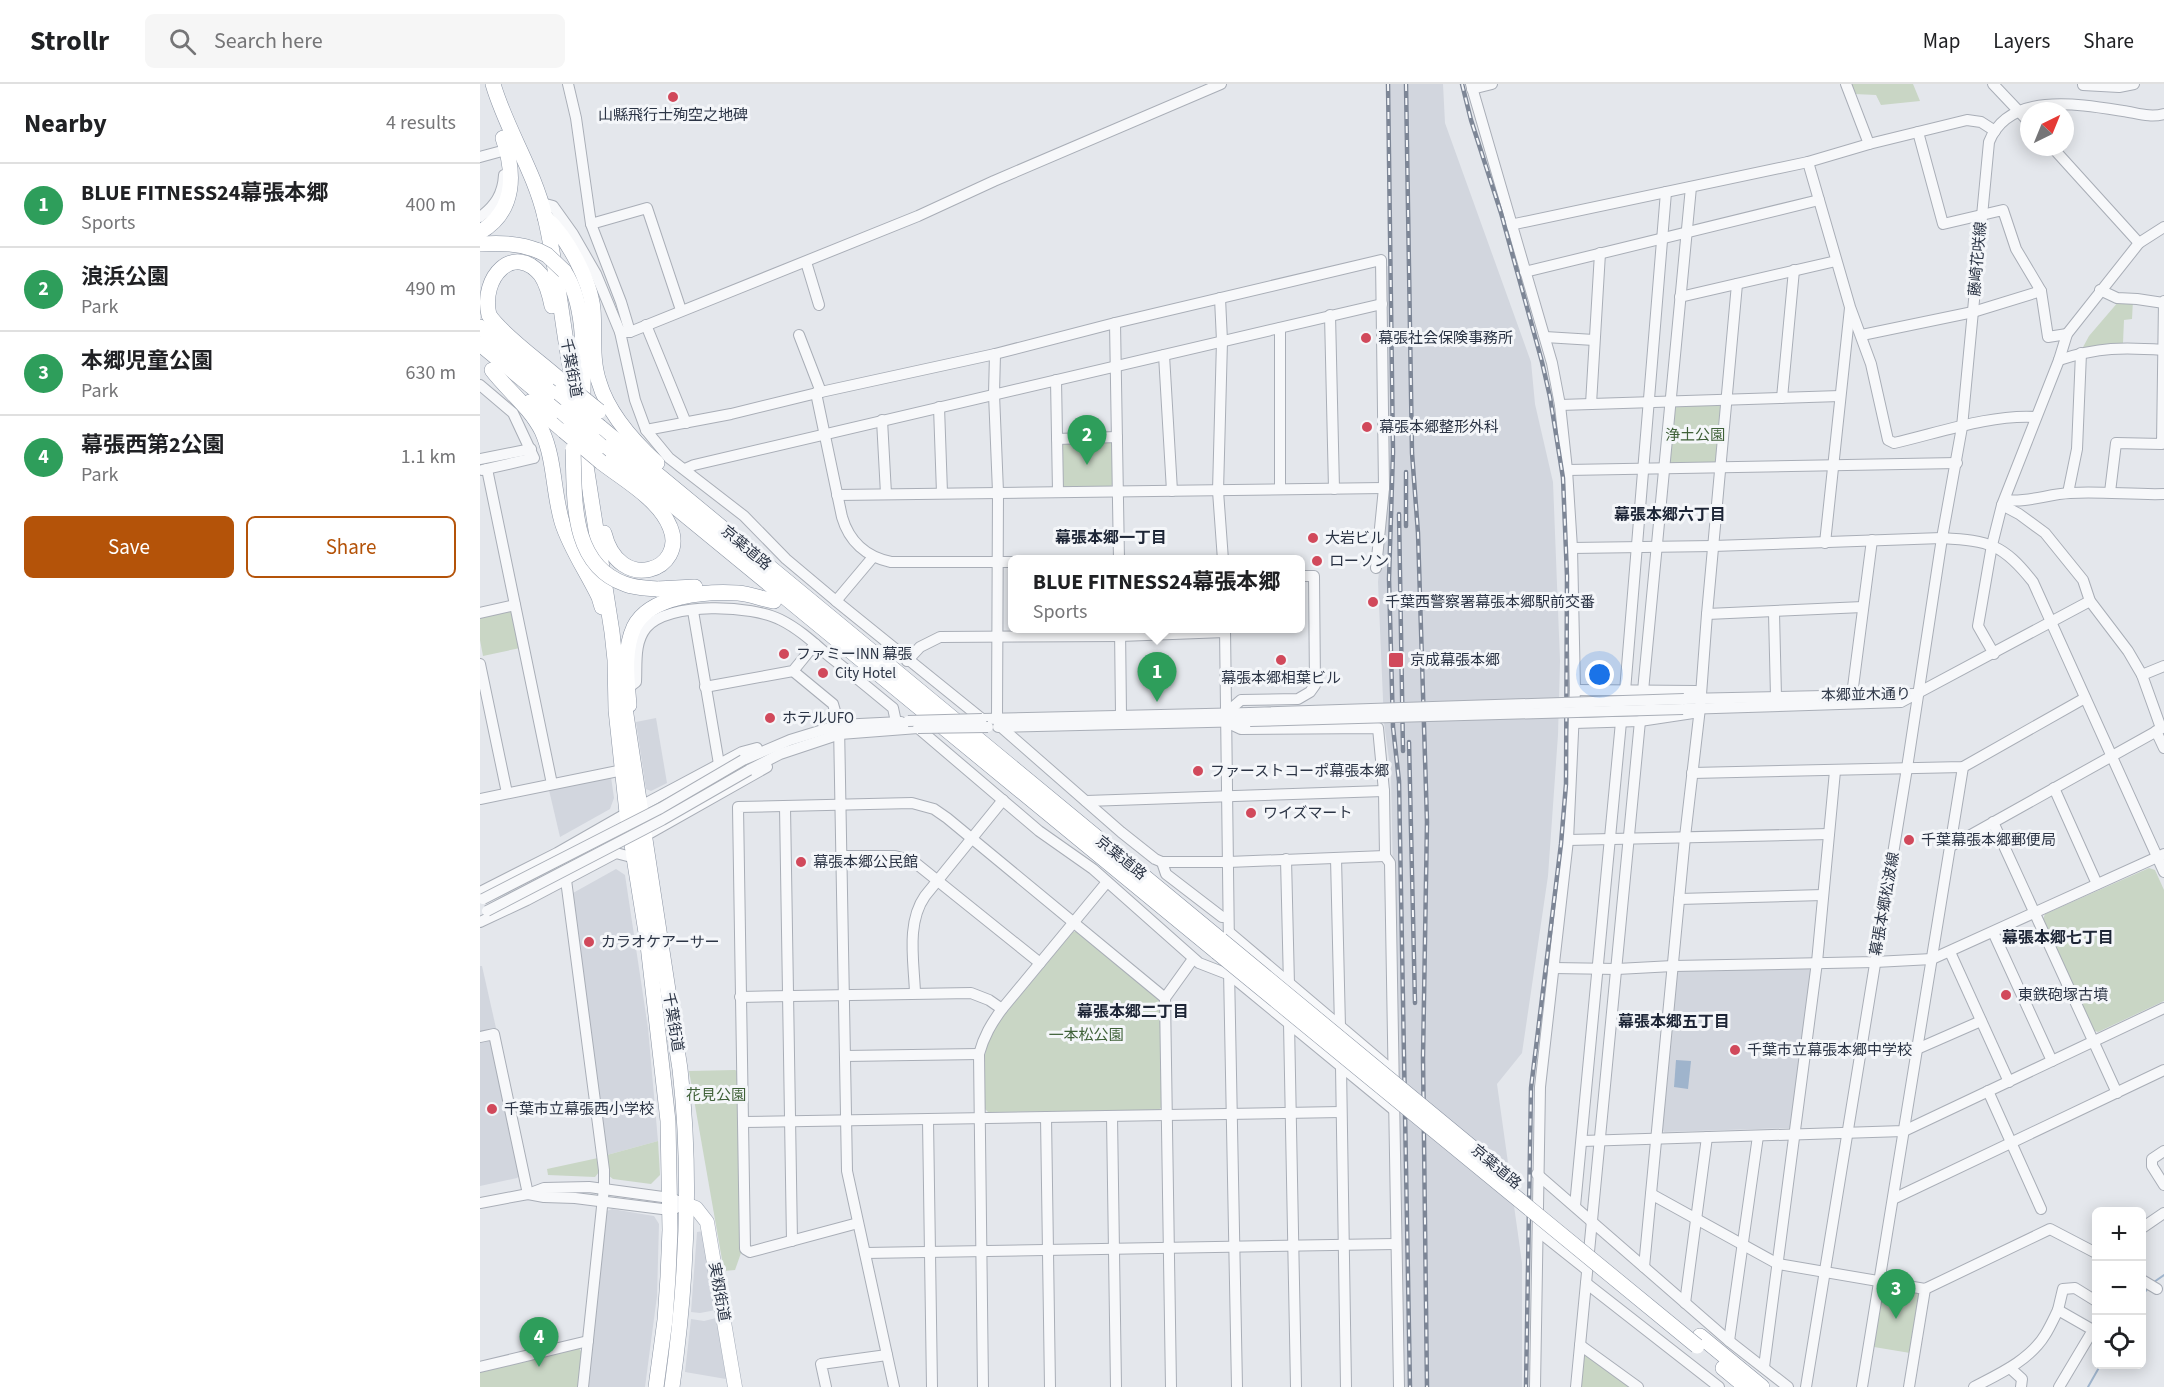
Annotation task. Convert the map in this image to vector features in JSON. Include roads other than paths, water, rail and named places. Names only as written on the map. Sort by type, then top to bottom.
[{"type":"highway","name":"千葉街道","points":[[493,84],[500,108],[543,210],[562,380],[577,400],[612,632],[616,710],[623,770],[633,816],[645,836],[684,1100],[688,1205],[685,1277],[672,1387]]},
{"type":"highway","points":[[480,232],[497,218],[507,203],[511,170],[503,144]]},
{"type":"highway","points":[[543,210],[572,242],[591,297],[595,362],[599,384],[614,413],[639,434],[646,453],[732,531],[743,546]]},
{"type":"highway","points":[[480,244],[518,244],[547,255],[564,271],[574,287],[579,309],[583,361],[585,460],[609,549],[626,566],[634,570],[651,570],[665,560],[670,552],[673,536],[664,516],[650,500],[601,454],[564,431],[486,365]]},
{"type":"highway","points":[[562,380],[565,359],[550,294],[543,277],[525,263],[510,263],[496,268],[489,275],[482,290],[484,306],[489,314],[503,330],[562,380],[599,411],[639,434]]},
{"type":"highway","name":"京葉道路","points":[[480,327],[562,380],[600,427],[1222,941],[1699,1341],[1762,1387]]},
{"type":"highway","name":"京葉道路","points":[[480,344],[562,412],[601,454],[1222,941]]},
{"type":"highway","points":[[486,365],[524,405],[541,430],[567,537],[599,597],[606,624],[612,632]]},
{"type":"highway","points":[[577,400],[573,411],[577,521],[589,555],[605,573],[613,579],[633,586],[657,589],[723,586],[752,591],[774,601],[828,638],[839,641]]},
{"type":"highway","points":[[627,715],[629,705],[628,648],[639,619],[656,605],[675,599],[723,593],[746,594],[774,601]]},
{"type":"highway","name":"千葉街道","points":[[615,660],[627,715],[635,858],[648,945],[668,1121],[670,1204],[665,1320],[656,1387]]},
{"type":"highway","name":"京葉道路","points":[[1699,1341],[1746,1387]]},
{"type":"main road","name":"実籾街道","points":[[688,1205],[696,1208],[707,1222],[735,1387]]},
{"type":"street","points":[[568,84],[576,118],[591,224],[621,302],[639,434],[744,516],[786,559],[985,723]]},
{"type":"street","points":[[625,332],[646,326],[918,216],[1221,84]]},
{"type":"street","points":[[1492,84],[1471,86],[1510,225],[1545,337],[1560,405],[1572,548],[1574,723],[1568,840],[1540,1087],[1534,1387]]},
{"type":"street","points":[[1846,84],[1869,144]]},
{"type":"street","points":[[1993,84],[2019,111]]},
{"type":"street","points":[[2083,85],[2120,87],[2134,84]]},
{"type":"street","points":[[1510,225],[1808,162],[1869,144],[1973,120],[1995,131],[2005,118],[2019,111],[2047,104],[2123,111],[2149,116],[2164,114]]},
{"type":"street","points":[[480,217],[497,201],[501,192],[504,172],[500,108]]},
{"type":"street","name":"藤崎花咲線","points":[[1963,424],[1988,148],[1995,131]]},
{"type":"street","points":[[1918,132],[1943,224],[2003,210],[2016,249],[2042,291],[2048,337],[2067,334]]},
{"type":"street","points":[[480,156],[503,144]]},
{"type":"street","points":[[2060,156],[2139,243]]},
{"type":"street","points":[[1808,162],[1850,307],[1871,364],[1888,440],[1894,443],[1963,424],[2018,416],[2036,417]]},
{"type":"street","points":[[1643,691],[1691,187]]},
{"type":"street","points":[[1625,691],[1666,192]]},
{"type":"street","points":[[1525,272],[1819,200]]},
{"type":"street","points":[[591,224],[648,208],[681,310]]},
{"type":"street","points":[[1994,654],[1978,626],[1992,545],[2004,502],[2060,360],[2067,334],[2139,243],[2164,227]]},
{"type":"street","points":[[572,242],[596,274],[625,332]]},
{"type":"street","points":[[1591,404],[1600,254]]},
{"type":"street","points":[[639,434],[995,354],[1381,260],[1384,488],[1376,568]]},
{"type":"street","points":[[1680,297],[1836,261]]},
{"type":"street","points":[[806,262],[819,304]]},
{"type":"street","points":[[1782,398],[1794,270]]},
{"type":"street","points":[[1644,1267],[1685,837],[1701,703],[1737,284]]},
{"type":"street","points":[[2100,290],[2117,298],[2164,303],[2162,444],[2116,443],[2110,492]]},
{"type":"street","points":[[1862,335],[1973,312],[2042,291]]},
{"type":"street","points":[[1220,298],[1222,341],[1218,491],[1223,555]]},
{"type":"street","points":[[685,469],[826,433],[1164,356],[1382,303]]},
{"type":"street","points":[[1825,543],[1850,307]]},
{"type":"street","points":[[1330,315],[1334,489]]},
{"type":"street","points":[[1115,323],[1119,555]]},
{"type":"street","points":[[646,326],[686,423]]},
{"type":"street","points":[[1280,328],[1280,489]]},
{"type":"street","points":[[799,334],[818,392],[845,527],[858,546],[873,557],[900,563],[1008,562]]},
{"type":"street","points":[[1545,337],[1594,340]]},
{"type":"street","points":[[2060,360],[2099,349],[2126,347],[2164,350]]},
{"type":"street","points":[[2068,493],[2077,449],[2081,353]]},
{"type":"street","points":[[995,354],[999,723],[1121,832],[1162,862],[1385,856]]},
{"type":"street","points":[[1164,356],[1172,491]]},
{"type":"street","points":[[1056,380],[1058,492]]},
{"type":"street","points":[[480,385],[513,413],[534,456],[532,460],[484,470],[552,784]]},
{"type":"street","points":[[1560,405],[1840,396]]},
{"type":"street","points":[[939,407],[942,493]]},
{"type":"street","points":[[882,420],[886,494]]},
{"type":"street","name":"幕張本郷松波線","points":[[1806,1387],[1907,768],[1942,538],[1963,424]]},
{"type":"street","points":[[1057,439],[1117,437]]},
{"type":"street","points":[[480,459],[531,449]]},
{"type":"street","points":[[1567,470],[1957,463]]},
{"type":"street","points":[[837,495],[1384,488]]},
{"type":"street","points":[[2004,502],[2018,502],[2068,493],[2164,494]]},
{"type":"street","points":[[2004,502],[2045,533],[2083,580],[2091,600],[2111,632],[2128,651],[2142,675],[2164,748]]},
{"type":"street","points":[[1572,548],[1825,543],[1942,538],[1976,540],[1992,545],[2018,563],[2033,582],[2111,755],[2161,855],[2164,872]]},
{"type":"street","points":[[1852,695],[1872,540]]},
{"type":"street","points":[[836,601],[873,557]]},
{"type":"street","points":[[481,897],[776,750],[840,730],[896,722],[999,723],[1226,718],[1241,700],[1298,699],[1310,692],[1315,684],[1316,673],[1314,576],[1305,576]]},
{"type":"street","points":[[1918,694],[2091,600]]},
{"type":"street","points":[[480,613],[515,605]]},
{"type":"street","points":[[1707,614],[1774,613],[1863,607]]},
{"type":"street","points":[[628,688],[636,682],[639,644],[645,630],[663,616],[670,613],[728,609],[757,611],[783,621],[816,644],[893,708],[896,713],[896,722]]},
{"type":"street","points":[[693,611],[718,764]]},
{"type":"street","points":[[1774,613],[1776,697]]},
{"type":"street","points":[[907,661],[920,647],[940,638],[1090,633]]},
{"type":"street","points":[[1120,633],[1121,715]]},
{"type":"street","points":[[1225,633],[1228,917],[1222,941],[1230,975],[1237,1387]]},
{"type":"street","points":[[705,687],[794,671],[816,644]]},
{"type":"street","points":[[480,664],[507,793]]},
{"type":"street","points":[[2142,675],[2164,666]]},
{"type":"street","points":[[794,671],[833,704],[840,730],[847,1171],[894,1387]]},
{"type":"street","points":[[1575,690],[1696,691],[1701,703]]},
{"type":"street","name":"本郷並木通り","points":[[1226,718],[1683,704],[1776,697],[1918,694]]},
{"type":"street","name":"本郷並木通り","points":[[1701,703],[1901,702],[1918,694]]},
{"type":"street","points":[[1692,773],[1963,767],[2085,698]]},
{"type":"street","points":[[1574,723],[1640,721],[1691,714],[1701,703]]},
{"type":"street","points":[[999,723],[1121,715],[1226,718],[1241,729],[1378,728],[1384,791],[1385,856],[1390,863],[1399,1387]]},
{"type":"street","points":[[1576,1387],[1640,721]]},
{"type":"street","points":[[1575,1206],[1621,722]]},
{"type":"street","points":[[840,730],[985,723]]},
{"type":"street","points":[[918,728],[1040,831],[1093,869],[1193,959],[1209,969],[1230,975],[1394,1110]]},
{"type":"street","points":[[1951,846],[2160,729]]},
{"type":"street","points":[[481,897],[557,853],[633,816],[718,764],[747,750],[776,750]]},
{"type":"street","points":[[645,836],[766,769],[776,750]]},
{"type":"street","points":[[483,912],[663,820],[746,765]]},
{"type":"street","points":[[1862,1387],[1963,767]]},
{"type":"street","points":[[480,799],[623,770]]},
{"type":"street","points":[[1764,1367],[1817,962],[1835,771]]},
{"type":"street","points":[[2054,788],[2097,884]]},
{"type":"street","points":[[1086,801],[1384,791]]},
{"type":"street","points":[[915,993],[914,921],[922,901],[1003,800]]},
{"type":"street","points":[[858,1223],[750,1252],[745,1249],[738,807],[912,803],[941,813],[1165,998]]},
{"type":"street","points":[[785,807],[792,1241]]},
{"type":"street","points":[[1993,822],[2117,1093]]},
{"type":"street","points":[[1568,840],[1829,834]]},
{"type":"street","points":[[480,922],[616,853],[635,858]]},
{"type":"street","points":[[1553,968],[1617,969],[1932,959],[2161,855]]},
{"type":"street","points":[[842,856],[895,856],[919,864],[1040,963]]},
{"type":"street","points":[[1336,858],[1340,1027]]},
{"type":"street","points":[[1286,859],[1289,985]]},
{"type":"street","points":[[1162,862],[1167,874],[1222,917],[1228,917]]},
{"type":"street","points":[[566,880],[603,1161],[604,1188],[583,1387]]},
{"type":"street","points":[[983,1387],[979,1054],[988,1029],[1002,1009],[1107,882]]},
{"type":"street","points":[[1679,899],[1823,895]]},
{"type":"street","points":[[1993,932],[2052,1062]]},
{"type":"street","points":[[1222,941],[1289,985],[1393,1071]]},
{"type":"street","points":[[1950,952],[2009,1082]]},
{"type":"street","points":[[1171,1387],[1165,998],[1193,959]]},
{"type":"street","points":[[740,997],[972,993],[989,1000],[1002,1009]]},
{"type":"street","points":[[1582,1141],[1904,1131],[2164,1008]]},
{"type":"street","points":[[1917,1049],[1981,1021]]},
{"type":"street","points":[[1289,1023],[1296,1387]]},
{"type":"street","points":[[480,1037],[494,1034],[528,1194]]},
{"type":"street","points":[[845,1056],[979,1054]]},
{"type":"street","points":[[1341,1066],[1346,1387]]},
{"type":"street","points":[[1893,1199],[2164,1070]]},
{"type":"street","points":[[1988,1091],[2041,1209]]},
{"type":"street","points":[[743,1122],[1341,1112]]},
{"type":"street","points":[[1112,1116],[1116,1387]]},
{"type":"street","points":[[1046,1118],[1050,1387]]},
{"type":"street","points":[[928,1120],[932,1387]]},
{"type":"street","points":[[1729,1341],[1758,1136]]},
{"type":"street","points":[[1685,1303],[1707,1137]]},
{"type":"street","points":[[2164,1151],[2152,1159],[2151,1166],[2164,1185]]},
{"type":"street","points":[[1537,1174],[1729,1341],[1788,1387]]},
{"type":"street","points":[[480,1203],[556,1187],[604,1188],[670,1204]]},
{"type":"street","points":[[528,1194],[603,1201],[688,1205]]},
{"type":"street","points":[[1651,1194],[1778,1263],[1925,1288],[2050,1228],[2092,1250]]},
{"type":"street","points":[[2146,1225],[2164,1213]]},
{"type":"street","points":[[1538,1231],[1587,1270]]},
{"type":"street","points":[[865,1253],[1395,1244]]},
{"type":"street","points":[[1586,1283],[1719,1387]]},
{"type":"street","points":[[2146,1284],[2157,1289]]},
{"type":"street","points":[[1909,1387],[1925,1288]]},
{"type":"street","points":[[1974,1387],[2010,1368],[2038,1345],[2046,1335],[2058,1310],[2063,1289],[2074,1288],[2092,1298]]},
{"type":"street","points":[[2058,1310],[2092,1330],[2059,1387]]},
{"type":"street","points":[[480,1367],[588,1341]]},
{"type":"street","points":[[1580,1345],[1638,1387]]},
{"type":"street","points":[[826,1387],[821,1364],[887,1355]]},
{"type":"street","points":[[2010,1368],[2022,1379],[2021,1387]]},
{"type":"water","points":[[1676,1060],[1691,1061],[1688,1089],[1674,1087]]},
{"type":"waterway","points":[[2154,1282],[2164,1275]]},
{"type":"waterway","points":[[2088,1387],[2098,1369]]},
{"type":"railway","points":[[1388,84],[1393,452],[1389,579],[1393,727],[1399,781],[1410,1387]]},
{"type":"railway","points":[[1406,84],[1412,453],[1418,533],[1427,822],[1423,1058],[1427,1387]]},
{"type":"railway","points":[[1462,84],[1471,120],[1501,213],[1542,362],[1563,478],[1567,576],[1566,784],[1561,844],[1531,1088],[1526,1387]]},
{"type":"railway","points":[[1406,472],[1406,526]]},
{"type":"railway","points":[[1399,514],[1403,751]]},
{"type":"railway","points":[[1409,742],[1415,1003]]},
{"type":"place","name":"山縣飛行士殉空之地碑","points":[[673,97]]},
{"type":"place","name":"幕張社会保険事務所","points":[[1366,338]]},
{"type":"place","name":"幕張本郷整形外科","points":[[1367,427]]},
{"type":"place","name":"浪浜公園","points":[[1087,465]]},
{"type":"place","name":"大岩ビル","points":[[1313,538]]},
{"type":"place","name":"ローソン","points":[[1317,561]]},
{"type":"place","name":"千葉西警察署幕張本郷駅前交番","points":[[1373,602]]},
{"type":"place","name":"ファミーINN 幕張","points":[[784,654]]},
{"type":"place","name":"幕張本郷相葉ビル","points":[[1281,660]]},
{"type":"place","name":"京成幕張本郷","points":[[1396,660]]},
{"type":"place","name":"City Hotel","points":[[823,673]]},
{"type":"place","name":"BLUE FITNESS24幕張本郷","points":[[1157,702]]},
{"type":"place","name":"ホテルUFO","points":[[770,718]]},
{"type":"place","name":"ファーストコーポ幕張本郷","points":[[1198,771]]},
{"type":"place","name":"ワイズマート","points":[[1251,813]]},
{"type":"place","name":"千葉幕張本郷郵便局","points":[[1909,840]]},
{"type":"place","name":"幕張本郷公民館","points":[[801,862]]},
{"type":"place","name":"カラオケアーサー","points":[[589,942]]},
{"type":"place","name":"東鉄砲塚古墳","points":[[2006,995]]},
{"type":"place","name":"千葉市立幕張本郷中学校","points":[[1735,1050]]},
{"type":"place","name":"千葉市立幕張西小学校","points":[[492,1109]]},
{"type":"place","name":"本郷児童公園","points":[[1896,1319]]},
{"type":"place","name":"幕張西第2公園","points":[[539,1367]]},
{"type":"district","name":"幕張本郷六丁目","points":[[1670,515]]},
{"type":"district","name":"幕張本郷一丁目","points":[[1111,538]]},
{"type":"district","name":"幕張本郷七丁目","points":[[2058,938]]},
{"type":"district","name":"幕張本郷二丁目","points":[[1133,1012]]},
{"type":"district","name":"幕張本郷五丁目","points":[[1674,1022]]},
{"type":"park label","name":"浄土公園","points":[[1695,435]]},
{"type":"park label","name":"一本松公園","points":[[1086,1035]]},
{"type":"park label","name":"花見公園","points":[[716,1095]]}]
